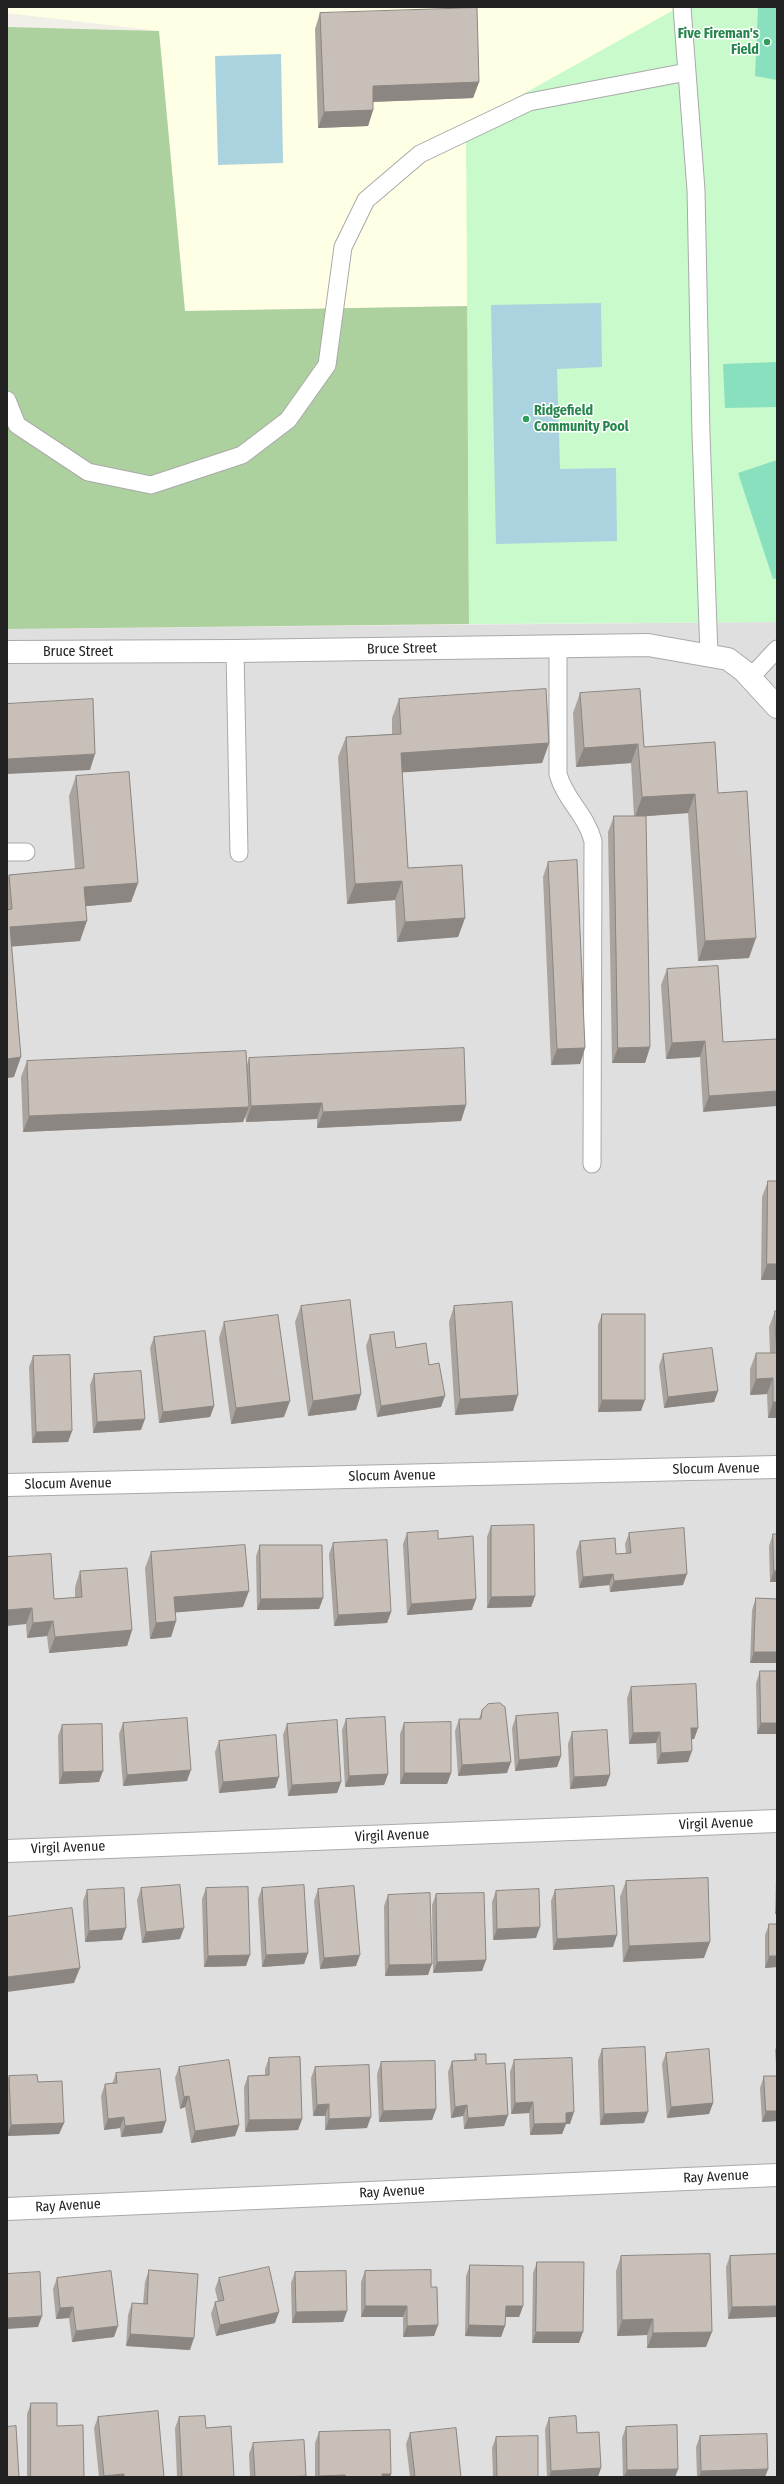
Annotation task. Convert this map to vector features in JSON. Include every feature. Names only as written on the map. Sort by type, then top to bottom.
[{"type":"street","name":"Bruce Street","points":[[7,652],[235,651],[648,645],[709,654],[728,659],[750,678],[777,707]]},
{"type":"street","name":"Slocum Avenue","points":[[7,1485],[777,1467]]},
{"type":"street","name":"Virgil Avenue","points":[[7,1851],[777,1821]]},
{"type":"street","name":"Ray Avenue","points":[[7,2209],[777,2175]]},
{"type":"lane","points":[[682,7],[696,190],[709,654]]},
{"type":"lane","points":[[7,400],[17,424],[88,472],[151,485],[242,455],[288,420],[327,365],[343,247],[366,200],[420,154],[529,102],[687,72]]},
{"type":"lane","points":[[558,646],[558,774],[562,788],[589,826],[593,841],[592,1164]]},
{"type":"lane","points":[[750,678],[777,649]]},
{"type":"lane","points":[[235,651],[239,853]]},
{"type":"lane","points":[[7,852],[26,852]]},
{"type":"shaded area","points":[[7,7],[679,7],[679,9],[466,126],[468,306],[185,311],[159,31],[7,13]]},
{"type":"shaded area","points":[[777,622],[777,2477],[7,2477],[7,629]]},
{"type":"green space","points":[[679,7],[777,7],[777,622],[469,624],[466,126]]},
{"type":"green space","name":"Five Fireman's Field","points":[[758,7],[777,7],[777,80],[755,76]]},
{"type":"green space","points":[[7,27],[159,31],[185,311],[468,306],[469,624],[7,629]]},
{"type":"green space","points":[[777,362],[777,407],[725,408],[723,364]]},
{"type":"green space","points":[[777,460],[777,578],[773,579],[738,473]]},
{"type":"water","points":[[281,54],[283,163],[218,165],[215,56]]},
{"type":"water","name":"Ridgefield Community Pool","points":[[601,303],[602,367],[557,369],[560,469],[616,468],[617,541],[496,544],[491,305]]},
{"type":"building","points":[[477,8],[479,82],[373,86],[373,110],[324,112],[320,13]]},
{"type":"building","points":[[546,689],[549,743],[401,753],[408,868],[462,865],[465,918],[405,922],[402,881],[355,884],[346,737],[401,734],[399,699]]},
{"type":"building","points":[[640,689],[644,747],[715,742],[718,793],[747,791],[756,938],[705,941],[695,794],[642,797],[638,744],[584,748],[580,693]]},
{"type":"building","points":[[93,699],[95,754],[7,759],[7,704]]},
{"type":"building","points":[[129,772],[138,883],[84,887],[87,921],[10,927],[21,1057],[7,1059],[7,910],[12,909],[9,875],[84,868],[76,776]]},
{"type":"building","points":[[614,816],[646,816],[650,1047],[618,1048]]},
{"type":"building","points":[[577,860],[585,1048],[557,1049],[548,862]]},
{"type":"building","points":[[718,966],[723,1042],[777,1039],[777,1091],[709,1096],[705,1041],[672,1043],[667,969]]},
{"type":"building","points":[[464,1048],[466,1105],[323,1112],[322,1103],[251,1106],[249,1058]]},
{"type":"building","points":[[246,1051],[249,1107],[29,1116],[27,1061]]},
{"type":"building","points":[[768,1181],[777,1181],[777,1264],[767,1264]]},
{"type":"building","points":[[350,1300],[361,1394],[313,1401],[301,1306]]},
{"type":"building","points":[[512,1302],[518,1395],[460,1399],[454,1306]]},
{"type":"building","points":[[775,1311],[777,1311],[777,1402],[773,1402],[773,1378],[756,1379],[756,1353],[776,1353]]},
{"type":"building","points":[[602,1314],[645,1314],[645,1400],[602,1400]]},
{"type":"building","points":[[278,1315],[290,1401],[236,1408],[224,1322]]},
{"type":"building","points":[[205,1331],[214,1406],[163,1412],[154,1337]]},
{"type":"building","points":[[394,1332],[396,1348],[426,1343],[429,1365],[439,1363],[445,1396],[381,1406],[370,1335]]},
{"type":"building","points":[[712,1348],[718,1391],[668,1397],[663,1354]]},
{"type":"building","points":[[70,1355],[72,1431],[36,1432],[33,1356]]},
{"type":"building","points":[[141,1371],[145,1419],[97,1422],[94,1374]]},
{"type":"building","points":[[534,1525],[535,1596],[491,1597],[491,1526]]},
{"type":"building","points":[[684,1528],[687,1574],[614,1581],[613,1574],[583,1577],[580,1541],[615,1538],[616,1554],[631,1553],[629,1533]]},
{"type":"building","points":[[438,1531],[438,1539],[473,1536],[476,1599],[411,1604],[407,1533]]},
{"type":"building","points":[[773,1534],[777,1534],[777,1571],[774,1571]]},
{"type":"building","points":[[387,1540],[391,1612],[338,1615],[333,1543]]},
{"type":"building","points":[[245,1545],[249,1591],[174,1597],[176,1621],[156,1623],[151,1552]]},
{"type":"building","points":[[260,1545],[322,1545],[323,1598],[261,1599]]},
{"type":"building","points":[[51,1554],[54,1599],[82,1597],[80,1571],[127,1568],[132,1630],[55,1637],[53,1621],[33,1623],[32,1608],[7,1610],[7,1557]]},
{"type":"building","points":[[756,1598],[777,1599],[777,1652],[754,1652]]},
{"type":"building","points":[[760,1671],[777,1671],[777,1723],[761,1723]]},
{"type":"building","points":[[696,1684],[698,1728],[691,1728],[692,1751],[661,1753],[660,1732],[633,1733],[631,1687]]},
{"type":"building","points":[[500,1703],[505,1707],[511,1762],[462,1765],[459,1719],[481,1719],[482,1710],[488,1704]]},
{"type":"building","points":[[558,1713],[561,1756],[519,1760],[516,1716]]},
{"type":"building","points":[[385,1717],[388,1774],[349,1776],[346,1719]]},
{"type":"building","points":[[187,1718],[191,1770],[127,1775],[123,1723]]},
{"type":"building","points":[[337,1720],[341,1782],[292,1785],[287,1724]]},
{"type":"building","points":[[451,1722],[451,1773],[404,1773],[404,1723]]},
{"type":"building","points":[[102,1724],[103,1771],[63,1772],[62,1725]]},
{"type":"building","points":[[607,1730],[610,1775],[574,1777],[572,1732]]},
{"type":"building","points":[[276,1735],[279,1777],[223,1782],[219,1741]]},
{"type":"building","points":[[708,1878],[710,1942],[629,1946],[626,1881]]},
{"type":"building","points":[[180,1885],[184,1928],[146,1932],[141,1888]]},
{"type":"building","points":[[304,1885],[308,1953],[266,1955],[262,1888]]},
{"type":"building","points":[[354,1886],[360,1955],[324,1958],[318,1889]]},
{"type":"building","points":[[614,1886],[617,1935],[557,1939],[555,1890]]},
{"type":"building","points":[[248,1887],[250,1955],[208,1956],[206,1888]]},
{"type":"building","points":[[124,1888],[126,1928],[89,1931],[87,1890]]},
{"type":"building","points":[[539,1889],[540,1927],[497,1929],[496,1891]]},
{"type":"building","points":[[430,1893],[432,1964],[389,1965],[388,1895]]},
{"type":"building","points":[[484,1893],[486,1960],[437,1962],[436,1894]]},
{"type":"building","points":[[72,1908],[80,1968],[7,1977],[7,1917]]},
{"type":"building","points":[[769,1924],[777,1924],[777,1956],[769,1956]]},
{"type":"building","points":[[645,2047],[648,2112],[604,2114],[602,2049]]},
{"type":"building","points":[[709,2049],[713,2103],[671,2107],[666,2053]]},
{"type":"building","points":[[475,2054],[486,2054],[486,2064],[505,2063],[508,2115],[468,2118],[467,2105],[455,2107],[452,2061],[476,2060]]},
{"type":"building","points":[[300,2057],[302,2119],[249,2120],[248,2076],[269,2075],[269,2058]]},
{"type":"building","points":[[572,2058],[574,2112],[566,2113],[566,2123],[534,2124],[533,2102],[515,2103],[514,2060]]},
{"type":"building","points":[[229,2060],[239,2125],[195,2131],[189,2096],[184,2097],[179,2067]]},
{"type":"building","points":[[435,2061],[436,2109],[383,2111],[381,2062]]},
{"type":"building","points":[[369,2065],[371,2117],[329,2119],[329,2104],[317,2105],[315,2067]]},
{"type":"building","points":[[160,2069],[166,2121],[125,2126],[124,2117],[108,2119],[105,2084],[117,2083],[116,2073]]},
{"type":"building","points":[[37,2075],[38,2082],[62,2081],[64,2123],[11,2125],[9,2076]]},
{"type":"building","points":[[764,2076],[777,2076],[777,2111],[766,2111]]},
{"type":"building","points":[[710,2254],[712,2332],[653,2333],[653,2319],[622,2320],[621,2256]]},
{"type":"building","points":[[777,2254],[777,2306],[732,2307],[730,2256]]},
{"type":"building","points":[[537,2262],[584,2262],[583,2332],[536,2332]]},
{"type":"building","points":[[470,2265],[523,2266],[523,2306],[506,2306],[505,2326],[469,2325]]},
{"type":"building","points":[[269,2267],[279,2312],[220,2325],[215,2302],[224,2300],[219,2278]]},
{"type":"building","points":[[149,2270],[198,2274],[194,2338],[130,2334],[132,2303],[147,2304]]},
{"type":"building","points":[[431,2270],[431,2287],[437,2287],[438,2325],[407,2326],[407,2306],[365,2306],[365,2271]]},
{"type":"building","points":[[111,2271],[118,2326],[76,2331],[73,2307],[60,2308],[57,2278]]},
{"type":"building","points":[[346,2271],[347,2311],[296,2312],[295,2272]]},
{"type":"building","points":[[40,2272],[42,2316],[7,2318],[7,2274]]},
{"type":"building","points":[[31,2403],[57,2403],[57,2426],[83,2425],[84,2477],[31,2477]]},
{"type":"building","points":[[158,2411],[164,2477],[124,2477],[124,2474],[104,2476],[98,2417]]},
{"type":"building","points":[[205,2416],[206,2428],[231,2426],[234,2477],[182,2477],[179,2417]]},
{"type":"building","points":[[576,2416],[577,2433],[599,2432],[601,2468],[551,2471],[549,2418]]},
{"type":"building","points":[[677,2425],[678,2469],[627,2470],[626,2427]]},
{"type":"building","points":[[16,2426],[19,2477],[7,2477],[7,2427]]},
{"type":"building","points":[[456,2428],[461,2477],[415,2477],[410,2433]]},
{"type":"building","points":[[390,2430],[391,2474],[382,2474],[382,2477],[346,2477],[345,2475],[319,2476],[319,2432]]},
{"type":"building","points":[[767,2434],[768,2469],[701,2471],[700,2436]]},
{"type":"building","points":[[538,2436],[538,2477],[497,2477],[496,2437]]},
{"type":"building","points":[[304,2440],[306,2476],[255,2477],[253,2443]]},
{"type":"place","name":"Five Fireman's Field","points":[[767,42]]},
{"type":"place","name":"Ridgefield Community Pool","points":[[526,419]]}]
